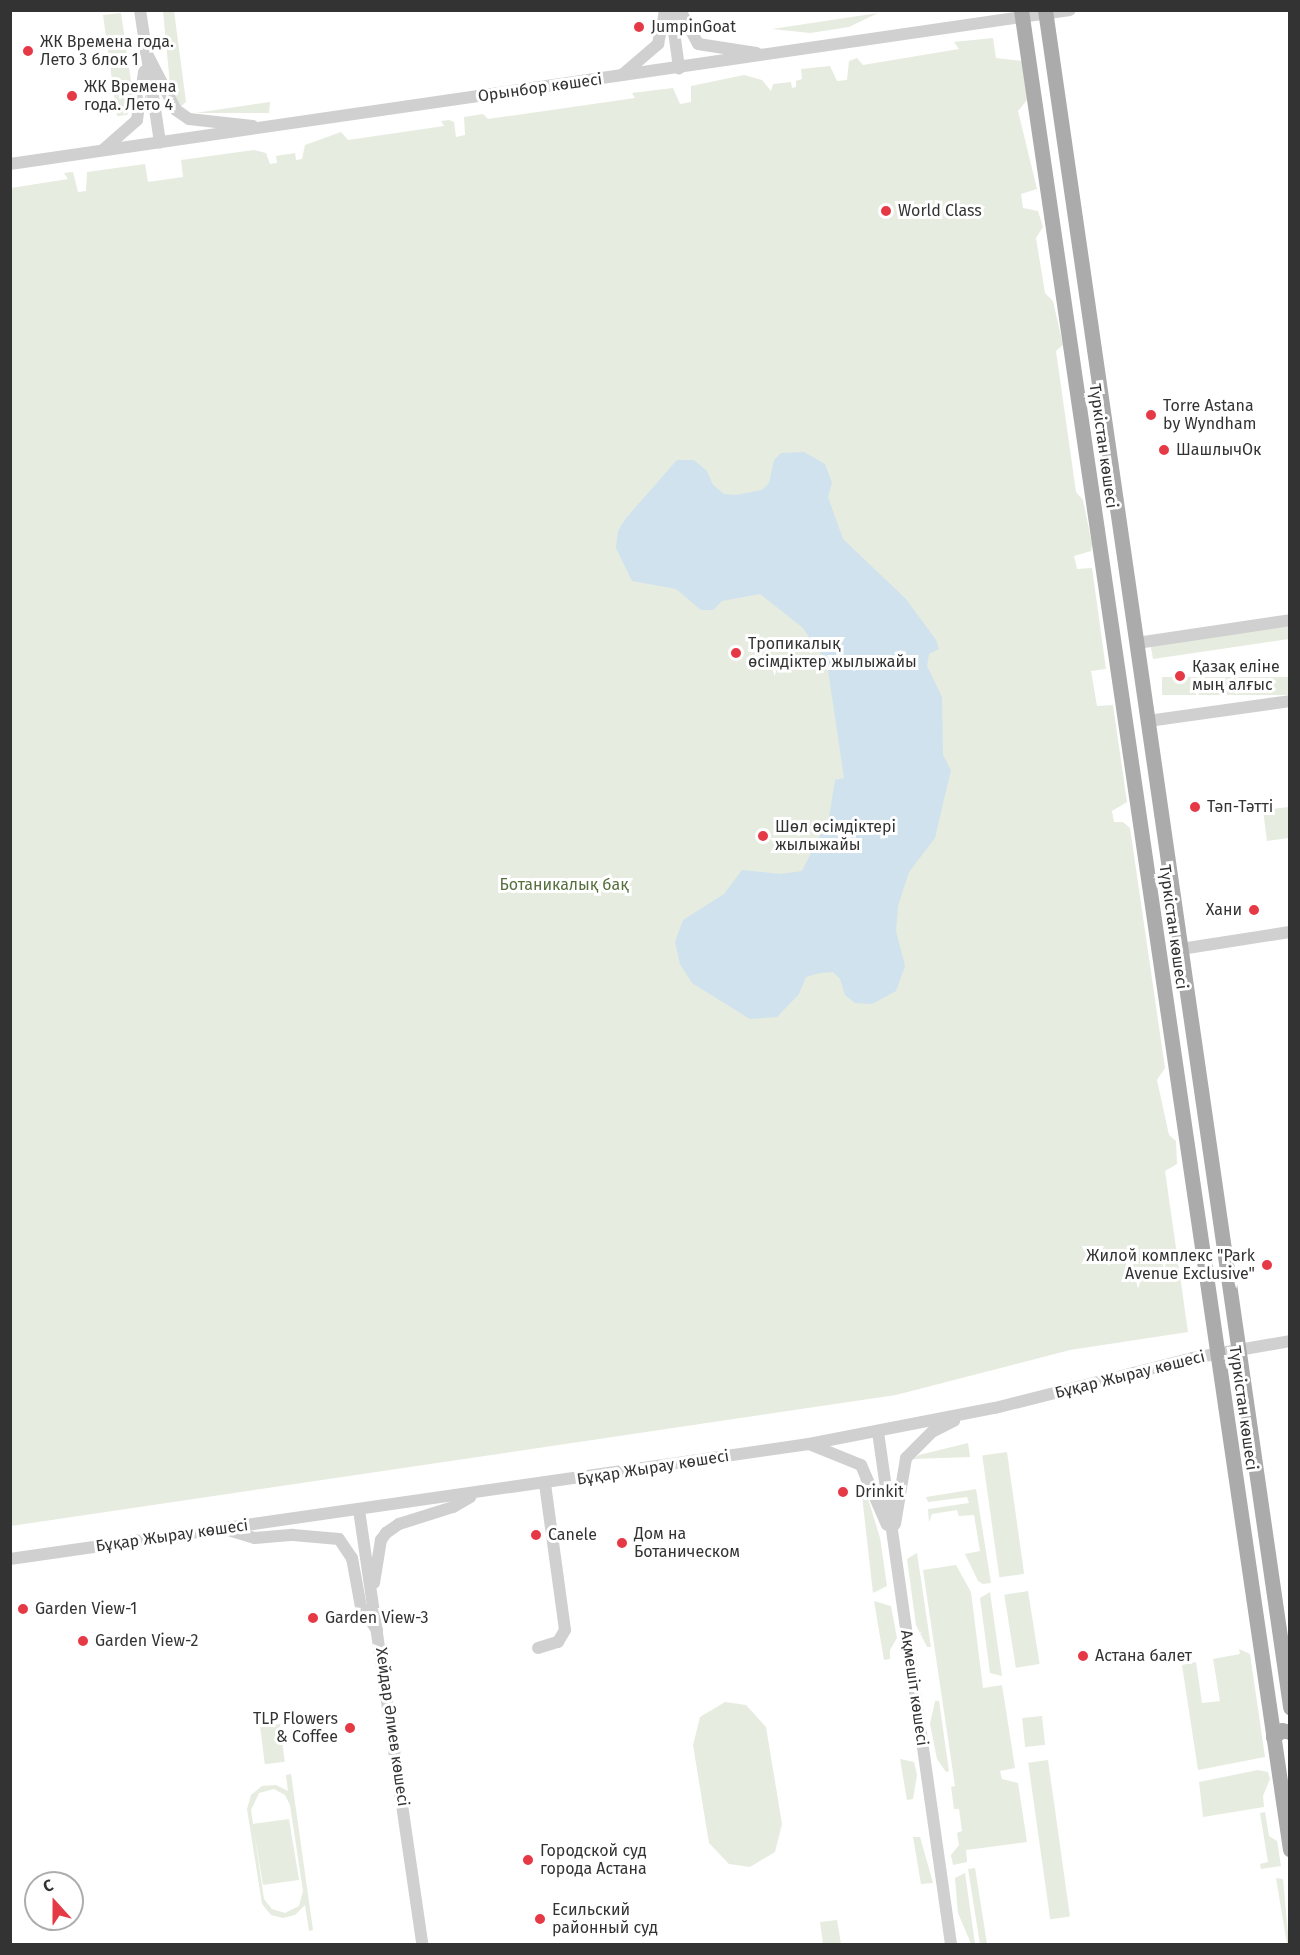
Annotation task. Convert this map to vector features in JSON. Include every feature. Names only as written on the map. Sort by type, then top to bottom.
[{"type":"main road","name":"Түркістан көшесі","points":[[1045,12],[1290,1708]]},
{"type":"main road","name":"Түркістан көшесі","points":[[1022,14],[1290,1849]]},
{"type":"main road","points":[[1065,308],[1068,315],[1080,317],[1088,300]]},
{"type":"main road","points":[[1074,374],[1080,362],[1086,360],[1097,369]]},
{"type":"main road","points":[[1114,648],[1124,663],[1136,660],[1138,649]]},
{"type":"main road","points":[[1124,715],[1126,708],[1136,704],[1143,708],[1148,721]]},
{"type":"main road","points":[[1267,1697],[1272,1709],[1290,1708]]},
{"type":"main road","points":[[1273,1737],[1282,1730],[1290,1732]]},
{"type":"street","points":[[140,10],[160,143]]},
{"type":"street","points":[[622,75],[658,44],[665,10]]},
{"type":"street","points":[[671,10],[679,68]]},
{"type":"street","points":[[680,10],[698,44],[766,55]]},
{"type":"street","name":"Орынбор көшесі","points":[[10,164],[679,68],[1022,14],[1070,10]]},
{"type":"street","points":[[146,52],[176,110],[189,119],[265,128]]},
{"type":"street","points":[[100,151],[137,120],[146,52]]},
{"type":"street","points":[[1138,649],[1290,620]]},
{"type":"street","points":[[1148,721],[1290,701]]},
{"type":"street","points":[[1181,949],[1290,932]]},
{"type":"street","name":"Бұқар Жырау көшесі","points":[[10,1559],[476,1494],[809,1444],[968,1414],[1239,1349],[1290,1341]]},
{"type":"street","points":[[893,1537],[906,1458],[932,1432],[968,1414]]},
{"type":"street","name":"Ақмешіт көшесі","points":[[878,1432],[951,1944]]},
{"type":"street","points":[[809,1444],[861,1465],[893,1537]]},
{"type":"street","points":[[538,1648],[558,1642],[565,1630],[544,1484]]},
{"type":"street","points":[[372,1590],[381,1540],[386,1533],[399,1524],[453,1507],[476,1494]]},
{"type":"street","name":"Хейдар Әлиев көшесі","points":[[359,1510],[379,1633],[422,1944]]},
{"type":"street","points":[[224,1528],[255,1538],[293,1535],[339,1539],[352,1558],[361,1607],[379,1633]]},
{"type":"green space","points":[[163,11],[174,11],[186,102],[180,107],[170,85]]},
{"type":"green space","points":[[121,13],[134,102],[127,115],[117,116],[103,15]]},
{"type":"green space","points":[[878,13],[849,27],[810,33],[772,29]]},
{"type":"green space","name":"Ботаникалық бақ","points":[[993,38],[996,58],[1023,61],[1028,99],[1018,111],[1037,189],[1021,194],[1023,208],[1038,211],[1043,227],[1036,238],[1045,293],[1053,301],[1063,345],[1056,351],[1076,492],[1083,500],[1092,544],[1091,551],[1074,556],[1077,569],[1092,568],[1106,669],[1091,671],[1097,706],[1113,705],[1127,802],[1112,811],[1114,822],[1123,822],[1130,828],[1165,1068],[1157,1080],[1169,1135],[1176,1141],[1177,1164],[1165,1171],[1188,1332],[1070,1350],[896,1395],[11,1526],[11,188],[68,179],[64,173],[73,172],[78,192],[86,191],[87,172],[145,164],[148,182],[183,177],[181,160],[254,150],[266,153],[270,164],[277,163],[276,156],[295,153],[296,160],[302,159],[305,145],[341,132],[348,140],[444,126],[441,121],[449,120],[454,122],[456,137],[465,135],[464,117],[483,114],[488,119],[635,98],[632,93],[673,88],[680,104],[691,102],[691,86],[744,75],[762,80],[771,91],[773,84],[791,82],[792,88],[796,87],[796,81],[802,79],[801,69],[830,66],[837,81],[847,80],[849,61],[857,58],[863,65],[959,49],[954,42]]},
{"type":"green space","points":[[270,102],[269,113],[195,113]]},
{"type":"green space","points":[[1289,626],[1289,639],[1153,659],[1150,642]]},
{"type":"green space","points":[[1162,677],[1289,677],[1289,695],[1162,695]]},
{"type":"green space","points":[[1289,807],[1289,838],[1267,841],[1263,810]]},
{"type":"green space","points":[[968,1443],[970,1457],[913,1459],[919,1455]]},
{"type":"green space","points":[[1007,1452],[1024,1574],[999,1577],[982,1455]]},
{"type":"green space","points":[[859,1469],[880,1538],[887,1586],[873,1593]]},
{"type":"green space","points":[[976,1489],[991,1583],[983,1584],[978,1581],[965,1554],[980,1551],[974,1515],[959,1516],[957,1510],[932,1514],[929,1522],[928,1509],[969,1503],[967,1497],[928,1502],[926,1497]]},
{"type":"green space","points":[[917,1553],[931,1647],[927,1647],[916,1625],[907,1559]]},
{"type":"green space","points":[[956,1565],[971,1592],[983,1688],[1002,1685],[1015,1768],[1000,1771],[1002,1779],[1018,1783],[1027,1842],[966,1850],[967,1862],[953,1865],[951,1855],[959,1845],[957,1833],[962,1831],[959,1809],[954,1809],[951,1787],[955,1786],[923,1570]]},
{"type":"green space","points":[[1028,1591],[1040,1664],[1016,1668],[1004,1595]]},
{"type":"green space","points":[[990,1592],[1002,1676],[990,1673],[980,1598]]},
{"type":"green space","points":[[874,1601],[891,1606],[897,1638],[890,1650],[890,1659],[884,1660]]},
{"type":"green space","points":[[1239,1649],[1250,1654],[1265,1757],[1198,1770],[1182,1665],[1196,1662],[1202,1703],[1220,1701],[1213,1659],[1240,1654]]},
{"type":"green space","points":[[935,1701],[939,1701],[949,1771],[946,1772],[937,1759],[930,1724]]},
{"type":"green space","points":[[725,1702],[746,1705],[766,1727],[782,1824],[775,1852],[750,1867],[729,1864],[709,1843],[693,1745],[700,1717]]},
{"type":"green space","points":[[1042,1716],[1045,1745],[1025,1747],[1022,1718]]},
{"type":"green space","points":[[280,1724],[285,1762],[265,1764],[260,1726]]},
{"type":"green space","points":[[900,1759],[914,1762],[917,1775],[913,1799],[907,1800]]},
{"type":"green space","points":[[1048,1760],[1070,1916],[1050,1919],[1028,1763]]},
{"type":"green space","points":[[1258,1770],[1268,1772],[1270,1779],[1263,1796],[1264,1807],[1203,1817],[1199,1782]]},
{"type":"green space","points":[[291,1774],[313,1930],[309,1931],[305,1905],[295,1915],[283,1918],[271,1915],[262,1904],[247,1809],[251,1795],[262,1786],[276,1785],[288,1791],[286,1775]],"holes":[[[274,1789],[285,1795],[290,1805],[303,1891],[299,1906],[285,1913],[272,1909],[264,1899],[254,1831],[263,1885],[299,1880],[289,1819],[253,1824],[251,1810],[259,1793]]]},
{"type":"green space","points":[[1265,1812],[1269,1836],[1277,1841],[1281,1866],[1261,1869],[1260,1864],[1268,1862],[1260,1813]]},
{"type":"green space","points":[[913,1837],[920,1837],[933,1883],[921,1884]]},
{"type":"green space","points":[[975,1868],[987,1944],[980,1944],[968,1869]]},
{"type":"green space","points":[[965,1873],[975,1944],[971,1944],[958,1913],[955,1878]]},
{"type":"green space","points":[[1276,1878],[1283,1879],[1289,1944],[1287,1944]]},
{"type":"green space","points":[[837,1920],[841,1944],[823,1944],[820,1922]]},
{"type":"water","points":[[804,452],[825,464],[832,483],[828,497],[843,539],[906,599],[936,640],[939,649],[929,654],[927,666],[942,697],[943,755],[951,770],[935,838],[909,872],[898,906],[896,931],[905,966],[896,991],[872,1004],[855,1003],[845,995],[840,979],[833,972],[820,973],[806,977],[799,994],[777,1017],[750,1019],[692,983],[680,964],[675,942],[683,920],[724,894],[742,870],[780,874],[802,871],[829,817],[835,780],[844,778],[827,663],[803,628],[760,594],[722,601],[713,610],[701,610],[676,589],[632,581],[616,548],[618,531],[626,518],[677,460],[694,460],[707,471],[713,485],[724,494],[736,495],[762,490],[769,483],[774,460],[781,453]]},
{"type":"place","name":"JumpinGoat","points":[[639,27]]},
{"type":"place","name":"ЖК Времена года. Лето 3 блок 1","points":[[28,51]]},
{"type":"place","name":"ЖК Времена года. Лето 4","points":[[72,96]]},
{"type":"place","name":"World Class","points":[[886,211]]},
{"type":"place","name":"Torre Astana by Wyndham","points":[[1151,415]]},
{"type":"place","name":"ШашлычОк","points":[[1164,450]]},
{"type":"place","name":"Тропикалық өсімдіктер жылыжайы","points":[[736,653]]},
{"type":"place","name":"Қазақ еліне мың алғыс","points":[[1180,676]]},
{"type":"place","name":"Тәп-Тәтті","points":[[1195,807]]},
{"type":"place","name":"Шөл өсімдіктері жылыжайы","points":[[763,836]]},
{"type":"place","name":"Хани","points":[[1254,910]]},
{"type":"place","name":"Жилой комплекс \"Park Avenue Exclusive\"","points":[[1267,1265]]},
{"type":"place","name":"Drinkit","points":[[843,1492]]},
{"type":"place","name":"Canele","points":[[536,1535]]},
{"type":"place","name":"Дом на Ботаническом","points":[[622,1543]]},
{"type":"place","name":"Garden View-1","points":[[23,1609]]},
{"type":"place","name":"Garden View-3","points":[[313,1618]]},
{"type":"place","name":"Garden View-2","points":[[83,1641]]},
{"type":"place","name":"Астана балет","points":[[1083,1656]]},
{"type":"place","name":"TLP Flowers & Coffee","points":[[350,1728]]},
{"type":"place","name":"Городской суд города Астана","points":[[528,1860]]},
{"type":"place","name":"Есильский районный суд","points":[[540,1919]]}]
